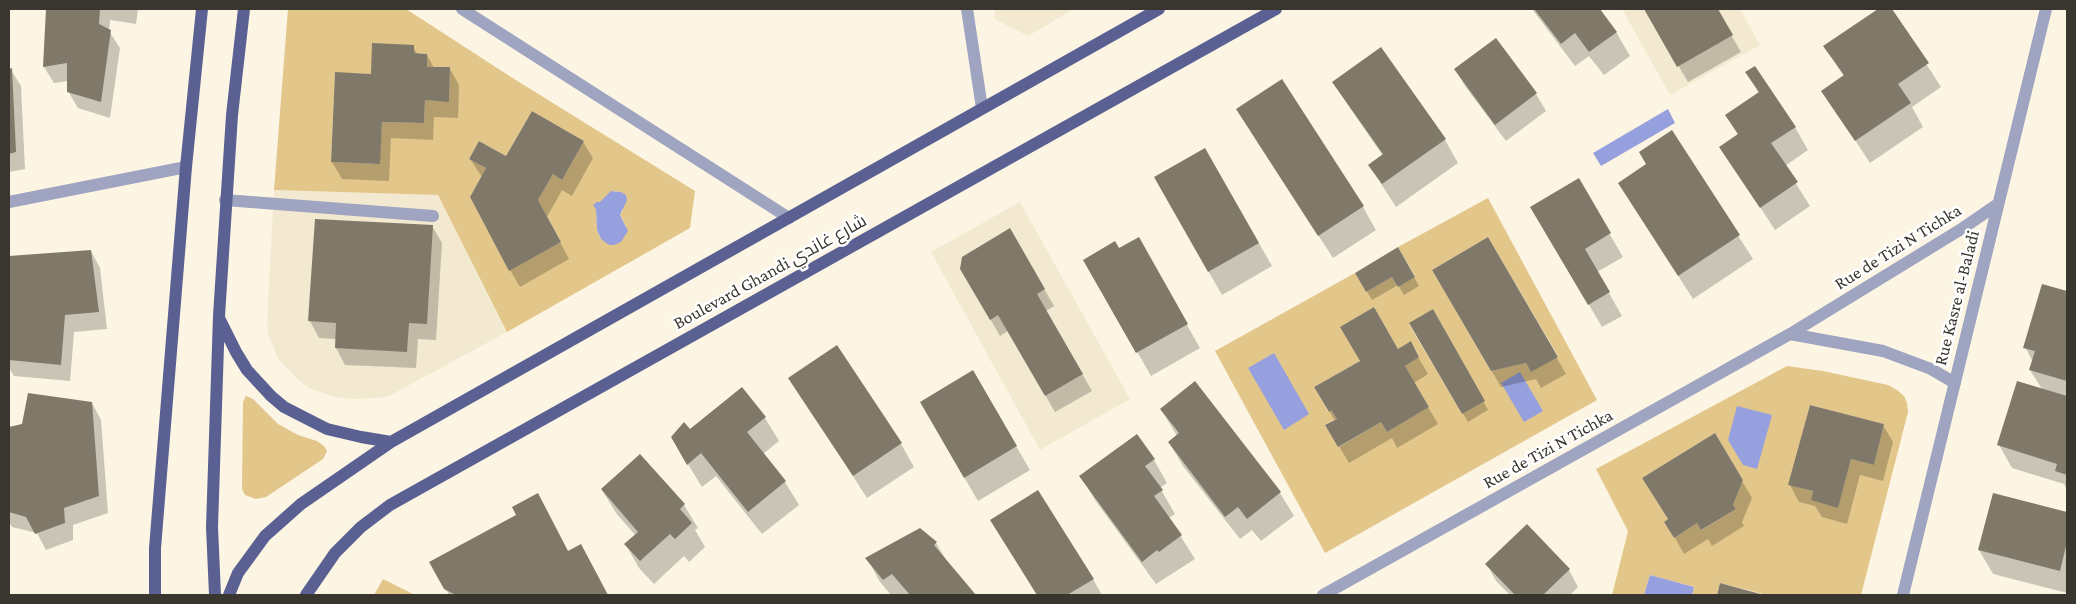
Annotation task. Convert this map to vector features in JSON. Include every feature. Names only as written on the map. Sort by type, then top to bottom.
[{"type":"main road","points":[[154,595],[155,548],[186,167],[202,9]]},
{"type":"main road","points":[[215,595],[212,528],[219,316],[225,200],[244,9]]},
{"type":"main road","name":"Boulevard Ghandi شارع غاندي","points":[[229,595],[238,573],[264,536],[301,504],[391,442],[1159,9]]},
{"type":"main road","name":"Boulevard Ghandi شارع غاندي","points":[[306,595],[335,552],[361,527],[390,505],[1276,9]]},
{"type":"main road","points":[[219,316],[247,370],[284,407],[327,429],[360,438],[391,442]]},
{"type":"street","points":[[462,9],[789,218]]},
{"type":"street","points":[[967,9],[982,108]]},
{"type":"street","name":"Rue Kasre al-Baladi","points":[[1903,595],[2046,9]]},
{"type":"street","points":[[9,202],[186,167]]},
{"type":"street","points":[[225,200],[433,216]]},
{"type":"street","name":"Rue de Tizi N Tichka","points":[[1323,595],[1790,334],[1963,228],[1998,204]]},
{"type":"street","points":[[1790,334],[1883,351],[1931,369],[1955,383]]},
{"type":"shaded area","points":[[288,9],[406,9],[511,77],[695,191],[690,228],[507,332],[438,195],[274,190]],"holes":[[[414,53],[427,54],[427,67],[450,68],[449,101],[425,100],[424,123],[382,122],[379,164],[331,162],[335,73],[371,74]],[[532,111],[584,141],[562,180],[553,174],[538,200],[561,242],[509,270],[470,197],[486,168],[469,159],[479,141],[506,156]],[[613,191],[621,192],[623,210],[620,215],[626,226],[601,239],[597,230],[596,209]]]},
{"type":"shaded area","points":[[994,9],[1074,9],[1028,36],[995,19]]},
{"type":"shaded area","points":[[1622,9],[1740,9],[1760,45],[1670,95]]},
{"type":"shaded area","points":[[274,190],[438,195],[507,332],[389,396],[351,399],[335,397],[309,388],[298,380],[279,360],[269,337],[267,324]]},
{"type":"shaded area","points":[[1488,198],[1597,400],[1325,553],[1215,351],[1355,273],[1366,292],[1392,277],[1398,287],[1415,276],[1398,247]],"holes":[[[1488,237],[1558,356],[1531,372],[1526,363],[1491,371],[1432,270]],[[1374,307],[1398,349],[1411,341],[1419,356],[1405,366],[1429,407],[1387,432],[1381,422],[1339,447],[1325,425],[1337,419],[1331,410],[1328,411],[1314,387],[1360,361],[1341,327]],[[1433,309],[1484,401],[1462,414],[1409,324]]]},
{"type":"shaded area","points":[[1020,202],[1130,399],[1040,450],[931,252]]},
{"type":"shaded area","points":[[1787,366],[1823,371],[1888,385],[1904,396],[1907,403],[1908,412],[1861,595],[1767,595],[1720,583],[1717,595],[1692,595],[1694,587],[1650,575],[1644,595],[1612,595],[1628,531],[1596,469]],"holes":[[[1810,405],[1884,424],[1874,465],[1851,459],[1838,507],[1811,500],[1813,491],[1789,485]],[[1715,433],[1743,480],[1733,505],[1736,509],[1702,530],[1697,523],[1674,538],[1664,522],[1668,519],[1642,478]]]},
{"type":"shaded area","points":[[246,396],[253,399],[278,424],[298,435],[317,441],[327,451],[323,459],[266,497],[256,499],[245,495],[242,489],[243,402]]},
{"type":"shaded area","points":[[383,579],[415,595],[374,595]]},
{"type":"water","points":[[1668,109],[1675,123],[1601,166],[1593,153]]},
{"type":"water","points":[[611,191],[621,192],[626,195],[627,200],[620,215],[628,231],[621,242],[614,245],[609,245],[601,239],[597,230],[596,209],[593,205],[600,202]]},
{"type":"water","points":[[1274,353],[1309,414],[1284,430],[1248,368]]},
{"type":"water","points":[[1520,372],[1543,411],[1524,422],[1501,383]]},
{"type":"water","points":[[1737,406],[1772,415],[1757,469],[1743,465],[1728,440]]},
{"type":"water","points":[[1650,575],[1694,587],[1692,595],[1644,595]]},
{"type":"building","points":[[46,9],[100,9],[99,24],[111,30],[101,102],[67,92],[67,63],[43,67]]},
{"type":"building","points":[[1534,9],[1600,9],[1617,32],[1589,52],[1575,33],[1561,44]]},
{"type":"building","points":[[1644,9],[1718,9],[1733,35],[1677,67]]},
{"type":"building","points":[[1878,9],[1892,9],[1929,63],[1898,84],[1911,103],[1855,141],[1821,91],[1844,75],[1823,46]]},
{"type":"building","points":[[1496,38],[1537,93],[1495,125],[1454,69]]},
{"type":"building","points":[[372,43],[414,45],[414,53],[427,54],[427,67],[450,67],[449,102],[425,100],[424,123],[382,122],[380,164],[331,162],[335,72],[371,74]]},
{"type":"building","points":[[1381,47],[1446,139],[1382,184],[1368,165],[1383,154],[1332,82]]},
{"type":"building","points":[[1755,66],[1796,127],[1771,143],[1798,182],[1760,208],[1719,147],[1738,134],[1725,115],[1759,92],[1745,72]]},
{"type":"building","points":[[12,68],[16,152],[9,154],[9,69]]},
{"type":"building","points":[[1282,79],[1364,206],[1318,236],[1236,109]]},
{"type":"building","points":[[532,111],[584,141],[562,180],[553,174],[538,200],[561,242],[509,271],[470,197],[486,168],[469,159],[479,141],[506,156]]},
{"type":"building","points":[[1672,130],[1740,235],[1678,276],[1618,183],[1646,164],[1639,152]]},
{"type":"building","points":[[1205,148],[1259,243],[1208,272],[1154,177]]},
{"type":"building","points":[[1579,178],[1611,233],[1585,249],[1610,292],[1588,305],[1530,207]]},
{"type":"building","points":[[315,219],[433,225],[427,324],[409,323],[407,352],[335,348],[336,323],[308,321]]},
{"type":"building","points":[[1010,228],[1045,289],[1037,294],[1083,374],[1045,396],[998,315],[990,320],[960,269],[962,257]]},
{"type":"building","points":[[1139,237],[1188,324],[1136,353],[1083,260],[1115,241],[1119,248]]},
{"type":"building","points":[[1488,237],[1558,357],[1531,372],[1526,363],[1491,371],[1432,270]]},
{"type":"building","points":[[1398,247],[1415,277],[1398,287],[1392,277],[1366,292],[1355,273]]},
{"type":"building","points":[[91,250],[99,312],[65,315],[61,365],[9,360],[9,256]]},
{"type":"building","points":[[2042,284],[2067,291],[2067,381],[2029,370],[2035,351],[2023,348]]},
{"type":"building","points":[[1374,307],[1398,349],[1411,341],[1419,357],[1405,366],[1429,407],[1387,432],[1381,422],[1338,447],[1325,425],[1337,419],[1331,410],[1329,412],[1314,387],[1360,361],[1340,327]]},
{"type":"building","points":[[1433,309],[1485,401],[1462,414],[1409,323]]},
{"type":"building","points":[[837,345],[902,443],[853,476],[788,378]]},
{"type":"building","points":[[973,370],[1017,446],[964,478],[920,402]]},
{"type":"building","points":[[1195,381],[1281,492],[1247,519],[1238,507],[1225,517],[1168,442],[1179,433],[1160,409]]},
{"type":"building","points":[[2017,381],[2067,396],[2067,475],[2055,471],[2057,464],[1997,445]]},
{"type":"building","points":[[742,387],[766,417],[747,432],[786,481],[748,512],[701,453],[687,465],[671,437],[684,422],[690,429]]},
{"type":"building","points":[[28,393],[92,402],[99,496],[64,508],[65,523],[35,534],[26,517],[9,512],[9,427],[22,424]]},
{"type":"building","points":[[1810,405],[1884,424],[1874,465],[1851,459],[1838,508],[1811,500],[1813,491],[1788,485]]},
{"type":"building","points":[[1715,433],[1743,480],[1733,505],[1736,509],[1701,530],[1697,523],[1674,538],[1664,522],[1668,519],[1642,478]]},
{"type":"building","points":[[1137,434],[1155,459],[1145,466],[1163,490],[1154,496],[1182,535],[1159,552],[1157,550],[1142,562],[1079,476]]},
{"type":"building","points":[[640,454],[685,504],[680,509],[692,523],[675,539],[670,534],[640,561],[624,544],[638,532],[601,489]]},
{"type":"building","points":[[1038,490],[1094,579],[1067,595],[1037,595],[990,520]]},
{"type":"building","points":[[538,493],[568,551],[581,544],[608,595],[456,595],[444,589],[429,562],[516,515],[512,507]]},
{"type":"building","points":[[1993,493],[2067,512],[2067,542],[2060,571],[1978,550]]},
{"type":"building","points":[[1527,524],[1570,569],[1543,595],[1515,595],[1485,564]]},
{"type":"building","points":[[920,528],[937,542],[934,545],[976,595],[910,595],[892,574],[883,580],[865,558]]},
{"type":"building","points":[[1720,583],[1764,595],[1717,595]]}]
